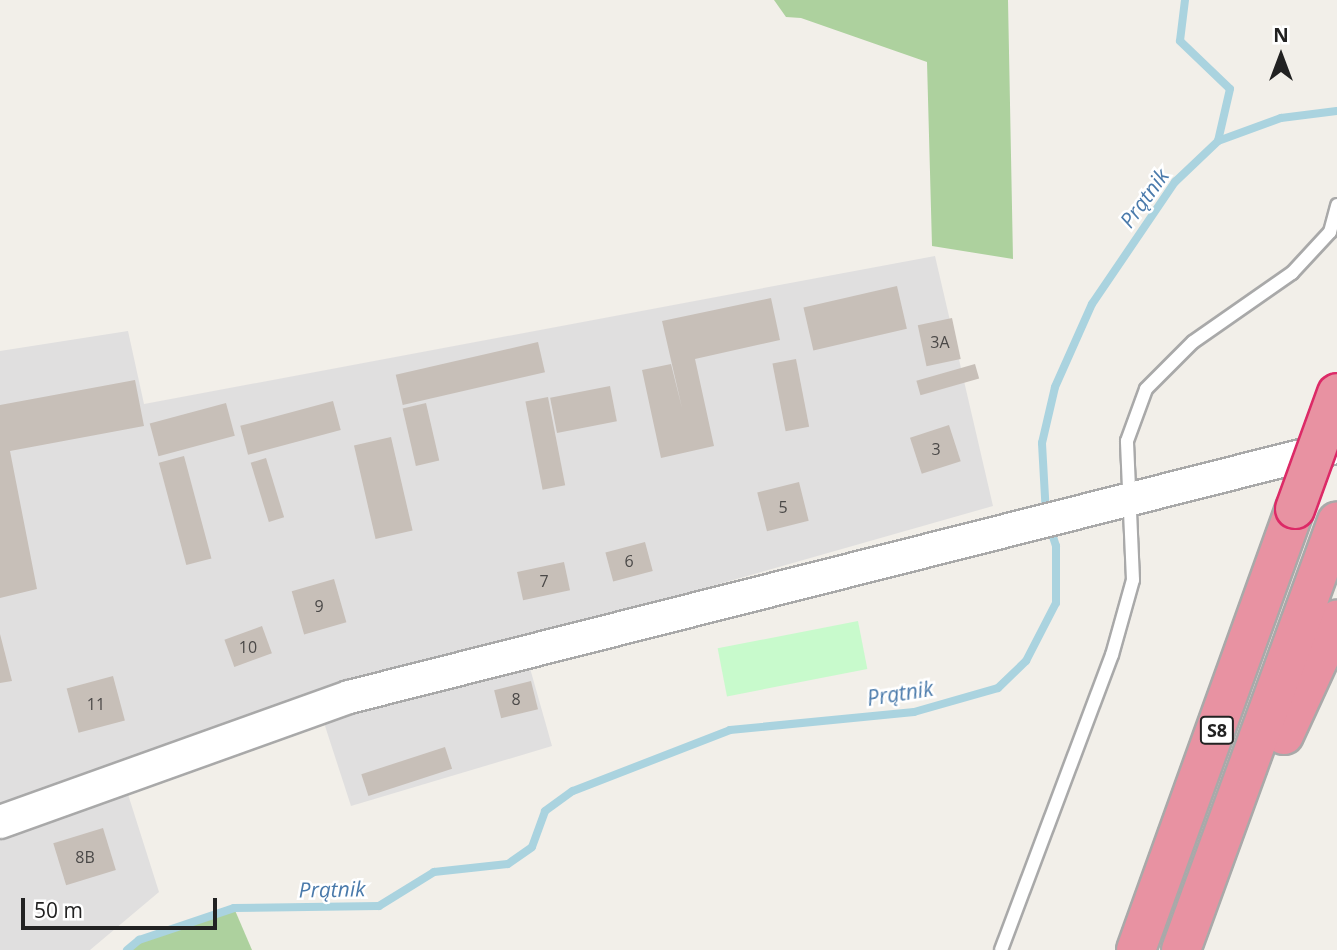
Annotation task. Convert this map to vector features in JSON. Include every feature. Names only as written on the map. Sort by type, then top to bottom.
[{"type":"highway","name":"S8","points":[[1136,950],[1337,393]]},
{"type":"highway","name":"S8","points":[[1181,950],[1337,521]]},
{"type":"highway","points":[[1195,950],[1208,927],[1266,775],[1337,620]]},
{"type":"street","points":[[0,822],[349,697],[1337,446]]},
{"type":"lane","points":[[1001,950],[1112,656],[1133,580],[1127,440],[1146,390],[1193,342],[1292,274],[1330,232],[1337,205]]},
{"type":"shaded area","points":[[935,256],[993,506],[522,640],[552,746],[351,806],[314,692],[120,769],[159,892],[90,950],[0,950],[0,351],[128,331],[144,404]]},
{"type":"green space","points":[[774,0],[1008,0],[1013,259],[932,246],[927,62],[801,18],[786,17]]},
{"type":"green space","points":[[858,621],[867,669],[727,696],[718,648]]},
{"type":"green space","points":[[234,908],[252,950],[128,950],[139,940]]},
{"type":"building","points":[[897,286],[907,329],[813,350],[803,308]]},
{"type":"building","points":[[771,298],[780,340],[695,359],[714,446],[661,458],[642,370],[671,364],[682,408],[662,321]]},
{"type":"building","points":[[952,318],[961,359],[926,366],[918,325]]},
{"type":"building","points":[[538,342],[545,372],[403,405],[396,375]]},
{"type":"building","points":[[796,359],[809,427],[786,431],[772,364]]},
{"type":"building","points":[[975,364],[979,378],[920,395],[916,381]]},
{"type":"building","points":[[135,380],[144,426],[10,451],[37,589],[0,598],[0,405]]},
{"type":"building","points":[[610,386],[617,421],[557,433],[550,398]]},
{"type":"building","points":[[548,397],[565,485],[543,490],[525,401]]},
{"type":"building","points":[[333,401],[341,430],[248,455],[240,426]]},
{"type":"building","points":[[226,403],[235,436],[158,456],[150,423]]},
{"type":"building","points":[[426,403],[439,460],[416,466],[403,408]]},
{"type":"building","points":[[949,425],[961,461],[922,474],[910,438]]},
{"type":"building","points":[[391,437],[413,531],[376,539],[354,446]]},
{"type":"building","points":[[184,456],[211,558],[186,565],[159,463]]},
{"type":"building","points":[[266,458],[284,517],[269,522],[251,463]]},
{"type":"building","points":[[799,482],[809,521],[767,531],[757,492]]},
{"type":"building","points":[[645,542],[653,571],[613,582],[605,553]]},
{"type":"building","points":[[564,562],[570,590],[523,600],[517,572]]},
{"type":"building","points":[[334,579],[346,622],[304,634],[292,591]]},
{"type":"building","points":[[262,626],[272,653],[234,667],[224,640]]},
{"type":"building","points":[[0,634],[12,681],[0,683]]},
{"type":"building","points":[[113,676],[125,720],[79,733],[67,688]]},
{"type":"building","points":[[531,681],[538,709],[501,718],[494,690]]},
{"type":"building","points":[[445,747],[452,769],[368,796],[361,774]]},
{"type":"building","points":[[103,828],[116,870],[66,885],[53,843]]},
{"type":"waterway","points":[[1185,0],[1180,41],[1230,89],[1218,141]]},
{"type":"waterway","name":"Prątnik","points":[[1046,515],[1042,443],[1055,387],[1092,304],[1175,182],[1218,141],[1281,118],[1337,111]]},
{"type":"waterway","name":"Prątnik","points":[[127,950],[139,940],[234,908],[379,906],[434,872],[508,864],[532,847],[545,811],[573,791],[730,730],[914,712],[998,688],[1026,661],[1056,603],[1056,546],[1050,527]]}]
